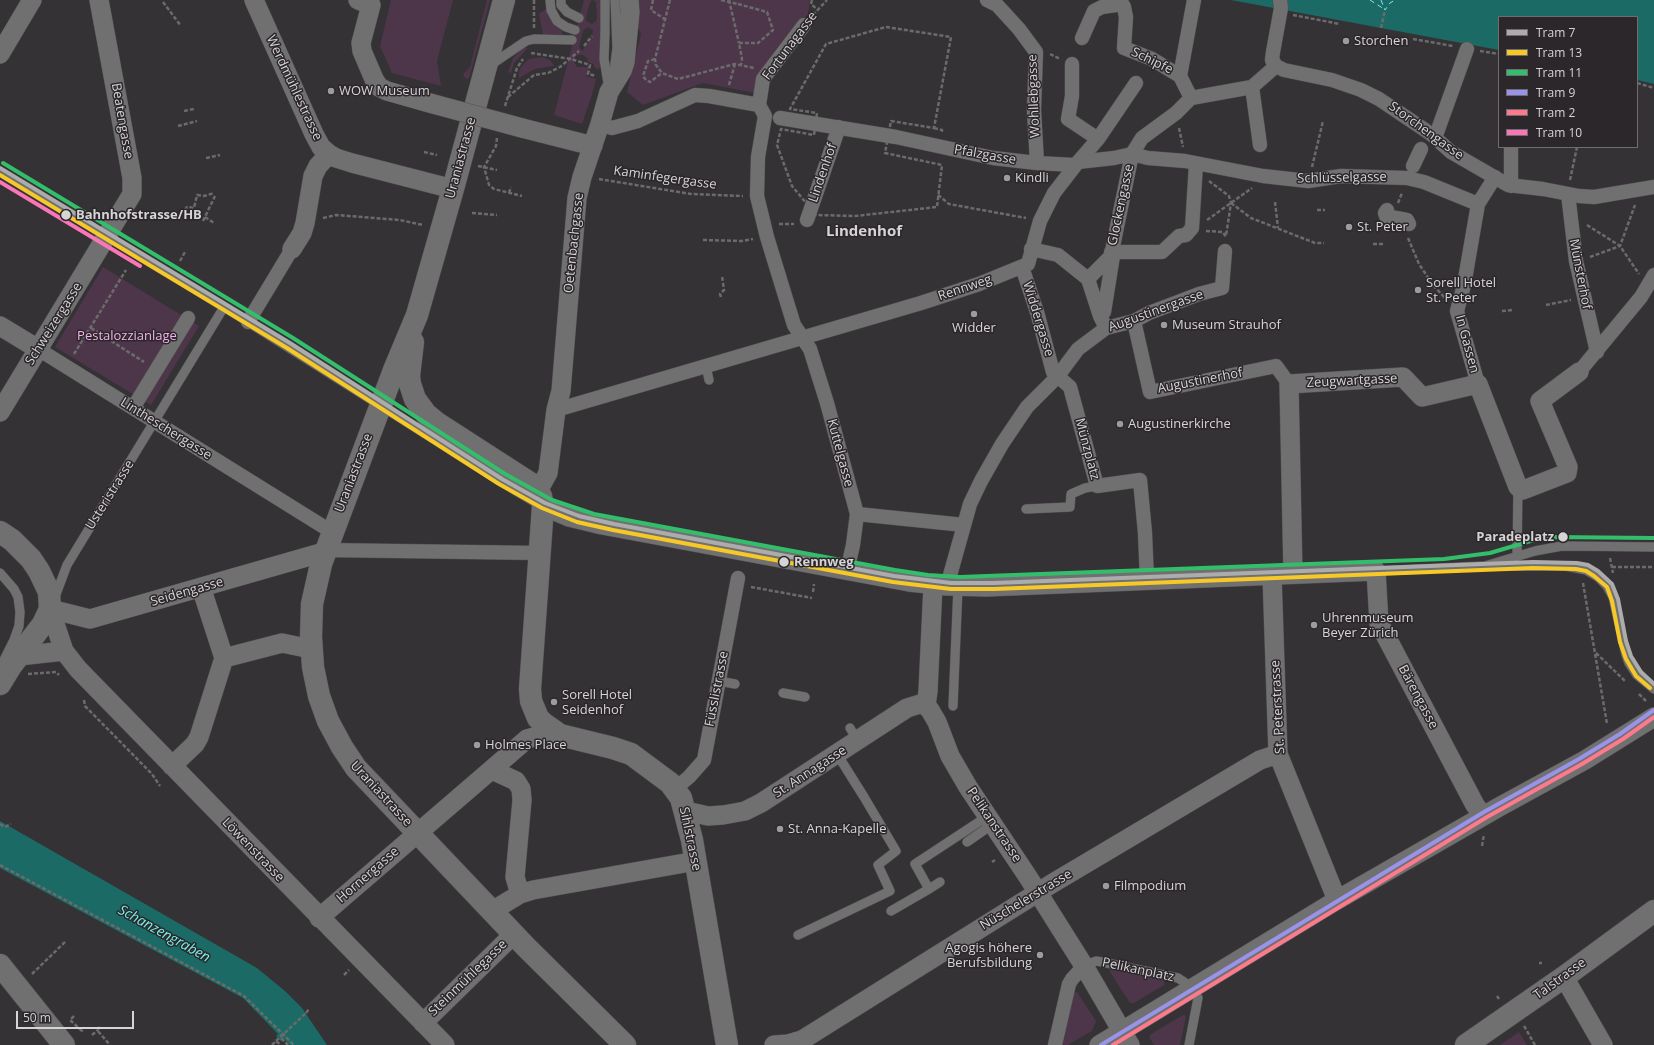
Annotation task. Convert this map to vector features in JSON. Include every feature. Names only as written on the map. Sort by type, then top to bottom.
[{"type":"street","points":[[0,54],[32,0]]},
{"type":"street","name":"Beatengasse","points":[[99,0],[133,188],[132,194],[108,237]]},
{"type":"street","name":"Werdmühlestrasse","points":[[248,322],[302,233],[313,176],[318,166],[329,154],[321,146],[314,134],[254,0]]},
{"type":"street","name":"Uraniastrasse","points":[[504,0],[417,315],[327,545],[318,573],[312,604],[311,649],[314,674],[321,702],[328,721],[342,747],[363,777],[492,912],[625,1045]]},
{"type":"street","name":"Oetenbachgasse","points":[[541,499],[548,473],[556,410],[561,391],[576,198],[600,124],[604,85],[622,71],[625,62],[630,12],[629,0]]},
{"type":"street","name":"Wohllebgasse","points":[[987,0],[997,5],[1019,29],[1036,52],[1034,110],[1037,163]]},
{"type":"street","name":"Schipfe","points":[[1082,38],[1094,11],[1102,7],[1116,4],[1120,0],[1124,6],[1126,17],[1124,48],[1149,63],[1180,76]]},
{"type":"street","name":"Schipfe","points":[[1191,98],[1180,76],[1194,0]]},
{"type":"street","points":[[367,2],[361,43],[362,51],[379,87],[387,92],[593,146]]},
{"type":"street","points":[[1132,154],[1142,138],[1176,112],[1191,98],[1252,87],[1276,66],[1272,60],[1272,52],[1280,7]]},
{"type":"street","name":"Fortunagasse","points":[[803,338],[794,325],[757,196],[758,157],[769,114],[763,79],[804,26]]},
{"type":"street","points":[[1409,173],[1428,141],[1467,49]]},
{"type":"street","points":[[1072,64],[1072,96],[1068,119],[1098,139]]},
{"type":"street","name":"Storchengasse","points":[[1276,66],[1284,70],[1331,79],[1361,90],[1379,99],[1428,141],[1452,152],[1511,186],[1544,188],[1568,194]]},
{"type":"street","points":[[1025,265],[1040,221],[1054,193],[1076,163],[1098,139],[1136,84]]},
{"type":"street","points":[[1252,87],[1260,145]]},
{"type":"street","name":"Lindenhof","points":[[600,124],[612,128],[638,121],[695,95],[726,99],[769,114],[896,137]]},
{"type":"street","name":"Lindenhof","points":[[807,220],[839,127]]},
{"type":"street","name":"Pfalzgasse","points":[[896,137],[993,158],[1037,163],[1076,163],[1132,154]]},
{"type":"street","points":[[1511,148],[1511,186]]},
{"type":"street","points":[[329,154],[352,163],[453,189]]},
{"type":"street","name":"Schlüsselgasse","points":[[1132,154],[1148,158],[1185,161],[1196,166],[1263,178],[1308,180],[1341,176],[1409,173],[1424,182],[1478,204]]},
{"type":"street","name":"Glockengasse","points":[[1100,316],[1104,312],[1113,256],[1111,254],[1132,154]]},
{"type":"street","points":[[1111,254],[1162,252],[1179,236],[1185,235],[1192,228],[1196,166]]},
{"type":"street","name":"In Gassen","points":[[1496,177],[1478,204],[1458,311],[1478,384],[1518,487]]},
{"type":"street","points":[[1568,194],[1594,197],[1647,189]]},
{"type":"street","name":"Münsterhof","points":[[1568,194],[1576,262],[1597,352]]},
{"type":"street","points":[[1386,210],[1386,216],[1407,220],[1409,224]]},
{"type":"street","name":"Schweizergasse","points":[[0,412],[108,237]]},
{"type":"street","points":[[1031,249],[1058,255],[1088,279],[1100,316],[1106,328]]},
{"type":"street","name":"Augustinergasse","points":[[946,586],[970,504],[981,482],[1002,444],[1027,408],[1055,374],[1078,349],[1106,328],[1134,321],[1148,313],[1198,294],[1222,288],[1224,251]]},
{"type":"street","name":"Glockengasse","points":[[1088,279],[1111,254]]},
{"type":"street","name":"Rennweg","points":[[556,410],[708,373],[803,338],[979,284],[1025,265]]},
{"type":"street","name":"Widdergasse","points":[[1025,265],[1055,374]]},
{"type":"street","points":[[1518,487],[1523,490],[1567,473],[1568,467],[1540,400],[1579,372],[1652,284]]},
{"type":"street","name":"Uraniastrasse","points":[[417,315],[410,369],[410,384],[419,405],[437,423],[530,483],[541,499]]},
{"type":"street","points":[[133,408],[188,318]]},
{"type":"street","name":"Augustinerhof","points":[[1134,321],[1150,392],[1276,366],[1289,384]]},
{"type":"street","name":"Lintheschergasse","points":[[0,326],[155,422],[327,545]]},
{"type":"street","name":"Kuttelgasse","points":[[803,338],[810,349],[827,403],[857,514],[853,545],[847,571]]},
{"type":"street","name":"Münzplatz","points":[[1055,374],[1070,387],[1097,486],[1140,480],[1146,533],[1146,580]]},
{"type":"street","name":"Zeugwartgasse","points":[[1289,384],[1403,377],[1422,397],[1478,384]]},
{"type":"street","points":[[1289,384],[1293,574]]},
{"type":"street","points":[[541,499],[563,515],[594,524],[847,571],[946,586],[1376,571]]},
{"type":"street","name":"Sihlstrasse","points":[[541,499],[540,553],[530,701],[543,723],[560,735],[631,754],[664,777],[676,788],[682,798],[696,861],[727,1045]]},
{"type":"street","points":[[857,514],[964,525]]},
{"type":"street","name":"Löwenstrasse","points":[[0,532],[12,540],[31,559],[39,571],[48,592],[50,609],[64,651],[78,670],[319,918],[445,1045]]},
{"type":"street","name":"Seidengasse","points":[[50,609],[90,619],[202,587],[327,545],[540,553]]},
{"type":"street","name":"Bärengasse","points":[[1376,571],[1379,623],[1475,805],[1484,825]]},
{"type":"street","name":"St. Peterstrasse","points":[[1272,575],[1278,754],[1337,900]]},
{"type":"street","name":"Füsslistrasse","points":[[676,788],[689,777],[704,760],[738,578]]},
{"type":"street","points":[[926,706],[946,586]]},
{"type":"street","points":[[172,766],[195,744],[199,737],[224,658],[202,587]]},
{"type":"street","name":"Usteristrasse","points":[[0,684],[22,665],[50,609]]},
{"type":"street","points":[[224,658],[282,643],[311,649]]},
{"type":"street","points":[[22,665],[64,651]]},
{"type":"street","name":"St. Annagasse","points":[[686,812],[708,816],[745,811],[761,803],[837,754],[854,734],[907,708],[920,704],[926,706]]},
{"type":"street","name":"Pelikanstrasse","points":[[926,706],[937,722],[950,756],[1038,892],[1126,1038]]},
{"type":"street","points":[[1099,1045],[1126,1038],[1193,988],[1337,900],[1484,825],[1585,760],[1650,709]]},
{"type":"street","name":"Hornergasse","points":[[319,918],[527,739],[541,735],[560,735]]},
{"type":"street","name":"Nüschelerstrasse","points":[[774,1045],[788,1044],[802,1040],[1038,892],[1260,760],[1278,754]]},
{"type":"street","points":[[492,770],[516,781],[521,789],[522,800],[517,886],[492,912]]},
{"type":"street","points":[[517,886],[533,890],[696,861]]},
{"type":"street","name":"Talstrasse","points":[[1466,1045],[1564,977],[1654,911]]},
{"type":"street","name":"Steinmühlegasse","points":[[422,1023],[514,934]]},
{"type":"street","points":[[0,965],[16,979],[72,1039]]},
{"type":"street","name":"Pelikanplatz","points":[[1055,1045],[1069,984],[1084,966]]},
{"type":"street","points":[[1564,977],[1603,1045]]},
{"type":"lane","points":[[550,0],[551,10],[557,21],[566,27],[575,30]]},
{"type":"lane","points":[[604,85],[605,0]]},
{"type":"lane","points":[[604,85],[615,69],[617,48],[615,0]]},
{"type":"lane","points":[[561,2],[567,12],[579,18]]},
{"type":"lane","points":[[486,68],[526,41],[572,40]]},
{"type":"lane","points":[[0,172],[224,307],[516,491],[541,499]]},
{"type":"lane","points":[[59,332],[93,275],[92,263]]},
{"type":"lane","name":"Usteristrasse","points":[[50,609],[67,565],[224,307]]},
{"type":"lane","points":[[1026,509],[1070,507],[1071,494],[1085,488],[1097,486]]},
{"type":"lane","points":[[1517,556],[1518,487]]},
{"type":"lane","points":[[1485,566],[1542,549],[1562,546],[1654,547]]},
{"type":"lane","points":[[1376,571],[1485,566],[1566,566],[1586,570],[1598,577],[1607,586],[1613,597],[1629,663],[1637,675],[1654,689]]},
{"type":"lane","points":[[0,573],[14,589],[18,597],[20,612],[19,626],[14,640],[0,666]]},
{"type":"lane","points":[[946,586],[953,706]]},
{"type":"lane","points":[[719,681],[735,684]]},
{"type":"lane","points":[[783,693],[805,697]]},
{"type":"lane","points":[[798,935],[890,891],[878,865],[896,851],[837,754]]},
{"type":"lane","points":[[967,842],[990,820]]},
{"type":"lane","points":[[929,889],[915,864],[990,820]]},
{"type":"lane","points":[[891,911],[940,882]]},
{"type":"lane","name":"Pelikanplatz","points":[[1084,966],[1096,961],[1102,962],[1178,978],[1193,988]]},
{"type":"lane","points":[[1189,1045],[1198,998],[1193,988]]},
{"type":"path","points":[[534,0],[534,35]]},
{"type":"path","points":[[653,0],[651,10],[666,20]]},
{"type":"path","points":[[670,0],[655,59],[656,65],[662,74],[678,78],[735,64],[768,72]]},
{"type":"path","points":[[722,0],[767,12],[773,30],[758,43],[739,43]]},
{"type":"path","points":[[729,0],[742,59],[741,65]]},
{"type":"path","points":[[812,0],[812,4],[818,10]]},
{"type":"path","name":"Fortunagasse","points":[[804,26],[828,0]]},
{"type":"path","points":[[163,2],[181,26]]},
{"type":"path","points":[[1280,7],[1340,24]]},
{"type":"path","points":[[1381,28],[1385,10]]},
{"type":"path","points":[[507,97],[534,75],[548,73],[560,67],[571,59],[594,34]]},
{"type":"path","points":[[1036,52],[1046,53],[1072,64]]},
{"type":"path","points":[[530,53],[571,59],[590,65],[588,74],[604,85]]},
{"type":"path","points":[[655,59],[648,61],[643,76],[650,82],[662,74]]},
{"type":"path","points":[[726,99],[735,64]]},
{"type":"path","points":[[1638,83],[1654,88]]},
{"type":"path","points":[[184,111],[194,109]]},
{"type":"path","points":[[178,126],[197,121]]},
{"type":"path","points":[[1315,151],[1323,121]]},
{"type":"path","points":[[934,128],[942,130]]},
{"type":"path","points":[[1568,194],[1576,148]]},
{"type":"path","points":[[424,152],[437,155]]},
{"type":"path","points":[[206,158],[220,155]]},
{"type":"path","points":[[1196,166],[1199,174],[1229,196],[1231,203],[1224,251]]},
{"type":"path","points":[[497,170],[484,167],[490,185],[494,189],[522,196]]},
{"type":"path","points":[[1386,210],[1397,206],[1409,173]]},
{"type":"path","name":"Kaminfegergasse","points":[[594,177],[616,183],[691,194],[757,196]]},
{"type":"path","points":[[1185,235],[1231,203],[1263,178]]},
{"type":"path","points":[[509,193],[511,187]]},
{"type":"path","points":[[1576,262],[1620,246],[1647,189]]},
{"type":"path","points":[[185,210],[187,207],[194,208],[197,195],[215,195],[203,221]]},
{"type":"path","points":[[938,195],[949,204],[1040,221]]},
{"type":"path","points":[[1275,202],[1278,228]]},
{"type":"path","points":[[1231,203],[1251,218],[1315,243],[1324,243]]},
{"type":"path","points":[[1317,210],[1325,210]]},
{"type":"path","points":[[472,213],[498,215]]},
{"type":"path","points":[[1570,214],[1620,246],[1652,284]]},
{"type":"path","points":[[305,223],[336,215],[400,220],[423,225]]},
{"type":"path","points":[[205,217],[214,222]]},
{"type":"path","points":[[703,240],[742,241],[766,231],[775,224],[802,225],[808,223],[807,220]]},
{"type":"path","points":[[1409,224],[1407,236],[1419,264],[1433,284],[1458,311]]},
{"type":"path","points":[[1185,235],[1208,231],[1223,232],[1226,236]]},
{"type":"path","points":[[1373,244],[1382,244]]},
{"type":"path","points":[[180,261],[185,252]]},
{"type":"path","points":[[67,367],[126,270]]},
{"type":"path","points":[[721,297],[720,294],[724,290],[722,276]]},
{"type":"path","points":[[1546,305],[1584,298]]},
{"type":"path","points":[[1502,311],[1513,310]]},
{"type":"path","points":[[90,328],[156,370]]},
{"type":"path","points":[[1610,554],[1613,578]]},
{"type":"path","points":[[1612,567],[1654,567]]},
{"type":"path","points":[[1583,583],[1607,724]]},
{"type":"path","points":[[813,592],[814,584]]},
{"type":"path","points":[[754,587],[812,598]]},
{"type":"path","points":[[1595,652],[1628,684]]},
{"type":"path","points":[[22,665],[56,672],[61,677]]},
{"type":"path","points":[[1637,692],[1650,709]]},
{"type":"path","points":[[80,696],[84,700],[85,706],[152,774],[160,786]]},
{"type":"path","points":[[0,824],[5,827],[11,824]]},
{"type":"path","points":[[1482,846],[1484,825]]},
{"type":"path","points":[[0,865],[244,996],[294,1045]]},
{"type":"path","points":[[16,979],[43,963],[66,941]]},
{"type":"path","points":[[344,976],[350,970]]},
{"type":"path","points":[[1496,996],[1499,999]]},
{"type":"path","points":[[272,1045],[309,1009]]},
{"type":"path","points":[[72,1039],[82,1031],[70,1020],[74,1016]]},
{"type":"path","points":[[1523,1025],[1535,1045]]},
{"type":"path","points":[[92,1035],[100,1027],[98,1030],[111,1045]]},
{"type":"path","points":[[283,1034],[280,1037],[288,1045]]},
{"type":"path","points":[[276,1041],[281,1045]]},
{"type":"green space","points":[[391,0],[453,0],[437,61],[441,86],[392,73],[380,46]]},
{"type":"green space","points":[[487,0],[490,0],[468,79],[465,78],[463,74],[470,67]]},
{"type":"green space","points":[[584,0],[592,0],[590,2],[586,21],[592,24],[597,18],[596,2],[593,0],[600,0],[600,68],[597,69],[594,67],[594,64],[588,62],[587,58],[583,55],[577,55],[574,62],[577,67],[589,67],[586,76],[596,79],[582,124],[554,115]],"holes":[[[587,27],[593,30],[592,37],[582,51],[579,47],[583,31]]]},
{"type":"green space","points":[[636,0],[810,0],[808,14],[770,60],[755,93],[703,83],[643,105],[627,92],[641,34],[635,21]]},
{"type":"green space","points":[[546,9],[551,19],[562,30],[562,35],[543,35],[539,14]]},
{"type":"green space","points":[[527,47],[527,49],[514,63],[511,73],[508,72],[513,58],[521,50]]},
{"type":"green space","points":[[543,57],[551,61],[554,66],[535,69],[519,78],[521,67],[529,59]]},
{"type":"green space","name":"Pestalozzianlage","points":[[103,267],[199,326],[151,405],[55,347]]},
{"type":"green space","points":[[1110,969],[1165,980],[1164,985],[1134,1003],[1130,1003],[1110,972]]},
{"type":"green space","points":[[1077,992],[1096,1021],[1092,1031],[1068,1045],[1064,1045],[1074,993]]},
{"type":"green space","points":[[1183,1015],[1186,1016],[1180,1045],[1154,1045],[1149,1037],[1151,1034]]},
{"type":"green space","points":[[1519,1032],[1527,1045],[1500,1045]]},
{"type":"water","points":[[1231,0],[1654,0],[1654,84],[1638,80],[1638,16],[1498,16],[1498,50]]},
{"type":"water","name":"Schanzengraben","points":[[0,821],[257,968],[285,991],[302,1008],[327,1045],[290,1045],[284,1039],[281,1041],[276,1036],[278,1034],[243,998],[0,868]]},
{"type":"ferry route","points":[[1370,0],[1384,9]]},
{"type":"ferry route","points":[[1381,0],[1385,10],[1390,3],[1395,0]]},
{"type":"tram line","name":"11","points":[[3,163],[293,338],[505,474],[552,500],[594,514],[895,570],[928,575],[960,577],[1444,559],[1490,553],[1534,540],[1553,537],[1654,538]]},
{"type":"tram line","name":"7","points":[[0,168],[290,343],[502,479],[545,503],[579,516],[614,524],[894,576],[951,583],[994,583],[1533,562],[1577,563],[1588,565],[1598,571],[1612,584],[1618,599],[1626,641],[1631,656],[1641,672],[1654,684]]},
{"type":"tram line","name":"13","points":[[0,175],[287,348],[499,484],[542,508],[577,522],[893,582],[951,589],[994,589],[1533,568],[1576,569],[1586,571],[1607,587],[1612,601],[1620,642],[1626,659],[1636,676],[1650,688]]},
{"type":"tram line","name":"10","points":[[0,182],[140,266]]},
{"type":"tram line","name":"9","points":[[1101,1045],[1484,812],[1579,759],[1620,734],[1654,710]]},
{"type":"tram line","name":"2","points":[[1113,1045],[1487,817],[1582,764],[1623,739],[1654,717]]},
{"type":"place","name":"Storchen","points":[[1346,41]]},
{"type":"place","name":"WOW Museum","points":[[331,91]]},
{"type":"place","name":"Kindli","points":[[1007,178]]},
{"type":"place","name":"Bahnhofstrasse/HB","points":[[66,215]]},
{"type":"place","name":"St. Peter","points":[[1349,227]]},
{"type":"place","name":"Sorell Hotel St. Peter","points":[[1418,290]]},
{"type":"place","name":"Widder","points":[[974,314]]},
{"type":"place","name":"Museum Strauhof","points":[[1164,325]]},
{"type":"place","name":"Augustinerkirche","points":[[1120,424]]},
{"type":"place","name":"Paradeplatz","points":[[1563,537]]},
{"type":"place","name":"Rennweg","points":[[784,562]]},
{"type":"place","name":"Uhrenmuseum Beyer Zürich","points":[[1314,625]]},
{"type":"place","name":"Sorell Hotel Seidenhof","points":[[554,702]]},
{"type":"place","name":"Holmes Place","points":[[477,745]]},
{"type":"place","name":"St. Anna-Kapelle","points":[[780,829]]},
{"type":"place","name":"Filmpodium","points":[[1106,886]]},
{"type":"place","name":"Agogis höhere Berufsbildung","points":[[1040,955]]},
{"type":"district","name":"Lindenhof","points":[[864,232]]}]
